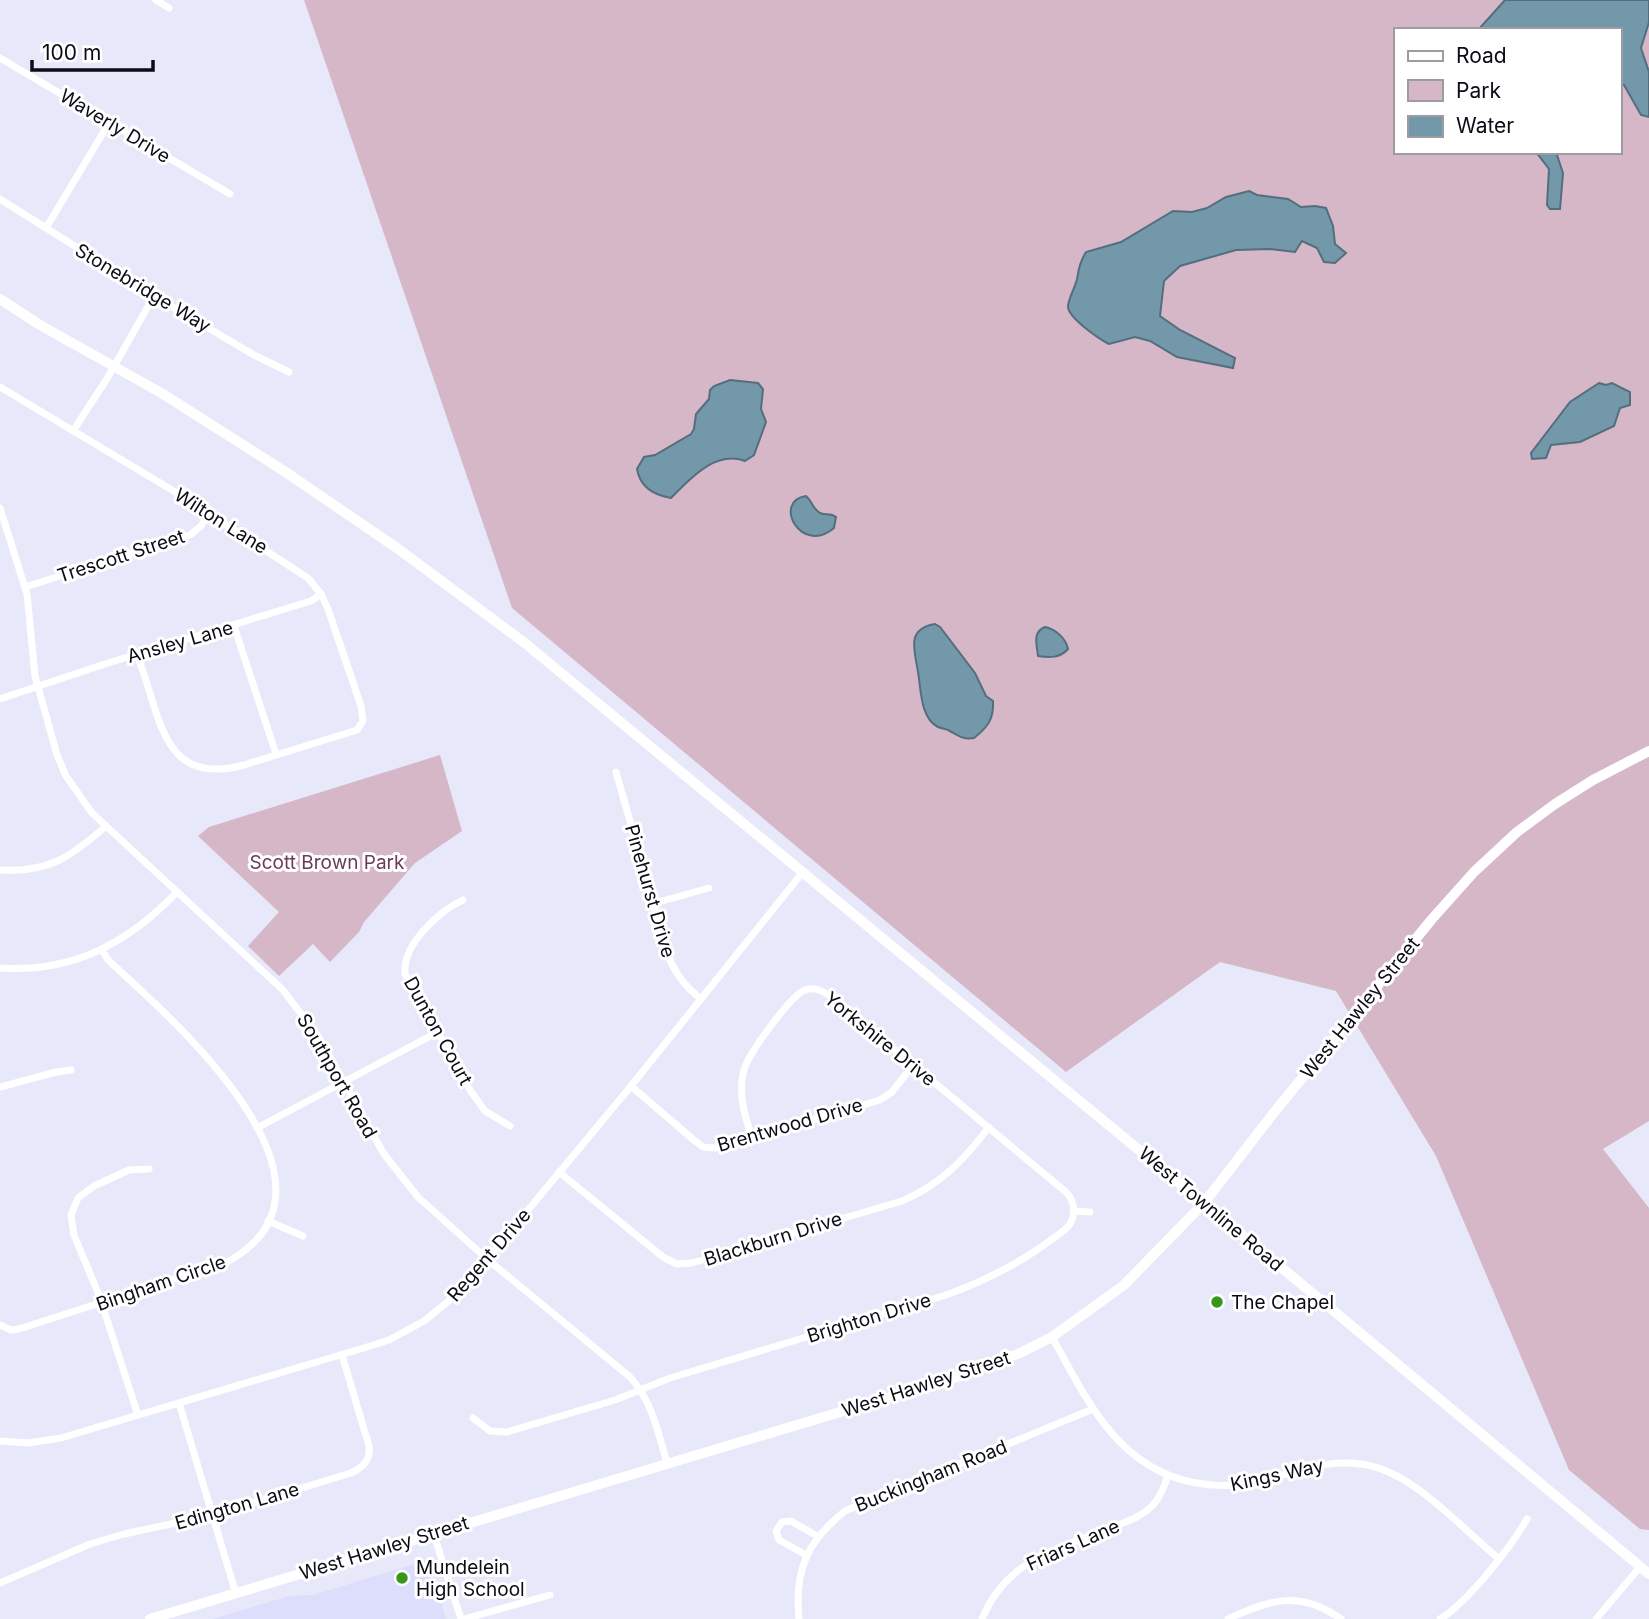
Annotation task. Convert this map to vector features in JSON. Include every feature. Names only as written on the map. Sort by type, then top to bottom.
[{"type":"main road","name":"West Townline Road","points":[[0,299],[163,394],[284,471],[435,575],[526,644],[1205,1203],[1645,1571]]},
{"type":"street","points":[[156,0],[169,8]]},
{"type":"street","name":"Waverly Drive","points":[[0,58],[230,194]]},
{"type":"street","points":[[46,228],[109,123]]},
{"type":"street","name":"Stonebridge Way","points":[[0,199],[153,296],[254,355],[289,372]]},
{"type":"street","points":[[73,431],[153,296]]},
{"type":"street","name":"Wilton Lane","points":[[0,387],[288,564],[308,578],[321,594],[361,706],[363,721],[357,730],[276,754]]},
{"type":"street","name":"Southport Road","points":[[0,508],[25,587],[38,688],[57,755],[66,776],[92,813],[283,990],[319,1038],[384,1154],[405,1182],[437,1216],[630,1377],[642,1391]]},
{"type":"street","name":"Trescott Street","points":[[25,587],[190,535],[201,526],[209,514]]},
{"type":"street","name":"Ansley Lane","points":[[0,699],[90,668],[311,601],[321,594]]},
{"type":"street","points":[[137,655],[166,740],[183,759],[204,769],[227,770],[276,754],[234,626]]},
{"type":"street","name":"West Hawley Street","points":[[150,1619],[957,1377],[1020,1353],[1052,1337],[1125,1285],[1205,1203],[1272,1115],[1432,919],[1474,872],[1517,832],[1555,804],[1592,780],[1649,751]]},
{"type":"street","name":"Pinehurst Drive","points":[[616,772],[669,958],[676,975],[701,999]]},
{"type":"street","points":[[0,870],[32,869],[53,864],[80,849],[106,826]]},
{"type":"street","name":"Regent Drive","points":[[0,1441],[40,1442],[138,1415],[389,1340],[424,1321],[449,1302],[487,1259],[803,873]]},
{"type":"street","points":[[655,904],[709,888]]},
{"type":"street","points":[[0,968],[40,967],[67,962],[102,950],[146,923],[177,892]]},
{"type":"street","name":"Dunton Court","points":[[463,900],[432,921],[407,953],[405,974],[470,1090],[485,1111],[510,1126]]},
{"type":"street","name":"Bingham Circle","points":[[0,1325],[11,1330],[19,1329],[227,1262],[249,1247],[268,1221],[276,1194],[276,1176],[269,1151],[227,1083],[174,1022],[108,960],[102,950]]},
{"type":"street","name":"Yorkshire Drive","points":[[752,1137],[741,1094],[745,1066],[755,1046],[801,992],[813,989],[825,993],[1066,1192],[1074,1211]]},
{"type":"street","points":[[257,1128],[436,1033]]},
{"type":"street","name":"Brentwood Drive","points":[[631,1086],[703,1147],[716,1148],[880,1100],[892,1092],[913,1065]]},
{"type":"street","points":[[0,1087],[71,1070]]},
{"type":"street","name":"Blackburn Drive","points":[[559,1172],[663,1257],[677,1264],[692,1263],[919,1194],[957,1167],[989,1128]]},
{"type":"street","points":[[138,1415],[102,1303],[71,1224],[73,1207],[85,1191],[129,1170],[149,1169]]},
{"type":"street","points":[[1074,1211],[1090,1212]]},
{"type":"street","name":"Brighton Drive","points":[[473,1418],[490,1430],[508,1432],[642,1391],[670,1378],[943,1296],[976,1283],[1041,1248],[1067,1228],[1074,1211]]},
{"type":"street","points":[[268,1221],[303,1236]]},
{"type":"street","name":"Kings Way","points":[[1052,1337],[1093,1409],[1121,1446],[1168,1476],[1208,1486],[1223,1486],[1251,1484],[1328,1464],[1373,1466],[1391,1472],[1411,1485],[1499,1558]]},
{"type":"street","name":"Edington Lane","points":[[0,1583],[90,1544],[213,1515],[362,1468],[368,1459],[369,1446],[342,1355]]},
{"type":"street","points":[[642,1391],[649,1404],[667,1463]]},
{"type":"street","points":[[179,1403],[236,1594]]},
{"type":"street","name":"Buckingham Road","points":[[799,1619],[798,1587],[806,1555],[817,1536],[838,1516],[857,1505],[1093,1409]]},
{"type":"street","name":"Friars Lane","points":[[982,1619],[1000,1587],[1017,1570],[1042,1556],[1137,1517],[1153,1505],[1168,1476]]},
{"type":"street","points":[[1440,1619],[1461,1602],[1499,1558],[1527,1519]]},
{"type":"street","points":[[806,1555],[779,1540],[776,1531],[782,1522],[791,1521],[817,1536]]},
{"type":"street","points":[[433,1532],[462,1619],[550,1595]]},
{"type":"street","points":[[1596,1619],[1645,1571]]},
{"type":"street","points":[[1228,1619],[1259,1605],[1289,1599],[1315,1604],[1341,1619]]},
{"type":"shaded area","name":"Mundelein High School","points":[[428,1560],[446,1619],[212,1619],[289,1596],[313,1595]]},
{"type":"green space","points":[[304,0],[1649,0],[1649,1121],[1603,1149],[1649,1208],[1649,1530],[1640,1529],[1569,1470],[1436,1156],[1336,991],[1220,962],[1066,1072],[512,608]]},
{"type":"green space","name":"Scott Brown Park","points":[[440,755],[462,831],[415,863],[364,922],[359,932],[330,962],[313,944],[279,976],[248,946],[279,912],[198,836],[209,827]]},
{"type":"water","points":[[1505,0],[1649,0],[1649,22],[1641,48],[1649,72],[1649,117],[1641,115],[1624,85],[1621,85],[1621,28],[1480,28]]},
{"type":"water","points":[[1538,154],[1557,154],[1563,173],[1560,209],[1550,209],[1547,205],[1549,169]]},
{"type":"water","points":[[1249,191],[1257,195],[1288,199],[1301,207],[1326,208],[1333,226],[1335,244],[1346,253],[1335,263],[1324,262],[1317,248],[1302,241],[1295,252],[1270,249],[1236,250],[1180,266],[1164,281],[1160,316],[1180,330],[1235,358],[1233,368],[1177,357],[1150,341],[1135,337],[1109,344],[1091,333],[1069,311],[1068,306],[1086,252],[1121,242],[1173,211],[1192,212],[1207,208],[1226,197]]},
{"type":"water","points":[[730,380],[758,383],[763,389],[761,409],[766,422],[754,455],[745,461],[723,459],[713,463],[695,475],[671,498],[648,489],[641,481],[637,469],[644,457],[655,455],[691,434],[696,414],[709,399],[710,390]]},
{"type":"water","points":[[1599,383],[1612,383],[1630,392],[1630,405],[1620,408],[1614,426],[1580,442],[1551,445],[1546,458],[1532,459],[1531,453],[1570,402]]},
{"type":"water","points":[[806,496],[820,513],[836,517],[834,528],[822,535],[811,536],[795,524],[791,507],[796,500]]},
{"type":"water","points":[[935,624],[975,673],[986,696],[993,701],[989,722],[974,738],[963,738],[938,727],[932,723],[925,710],[914,642],[919,631]]},
{"type":"water","points":[[1045,627],[1062,638],[1068,649],[1065,652],[1054,657],[1038,656],[1037,635]]},
{"type":"place","name":"The Chapel","points":[[1217,1302]]},
{"type":"place","name":"Mundelein High School","points":[[402,1578]]}]
